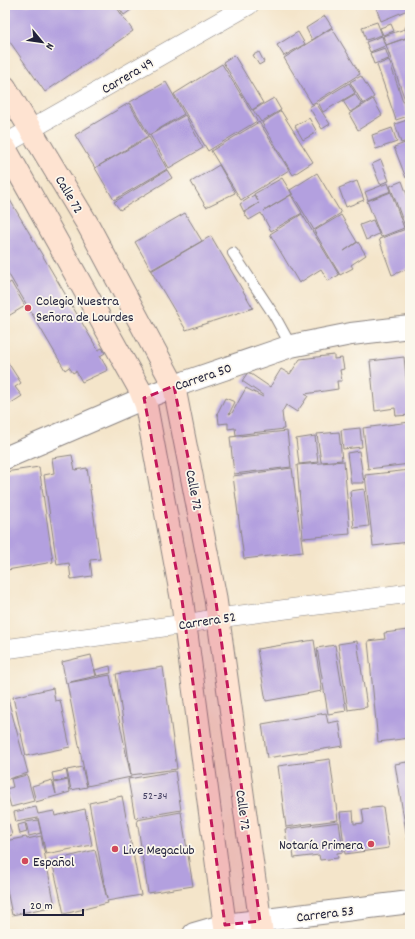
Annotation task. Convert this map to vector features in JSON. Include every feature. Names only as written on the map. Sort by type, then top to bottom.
[{"type":"main road","name":"Calle 72","points":[[5,87],[88,225],[174,386],[215,595],[261,927]]},
{"type":"main road","points":[[5,148],[144,398],[146,405],[182,600],[226,930]]},
{"type":"street","name":"Carrera 49","points":[[5,144],[249,5]]},
{"type":"street","name":"Carrera 50","points":[[5,458],[174,386],[291,346],[351,334],[410,327]]},
{"type":"street","name":"Carrera 52","points":[[5,649],[218,618],[410,593]]},
{"type":"street","name":"Carrera 53","points":[[194,934],[261,927],[410,902]]},
{"type":"lane","points":[[233,253],[274,315],[291,346]]},
{"type":"highlighted area","points":[[174,386],[215,595],[260,921],[225,925],[182,600],[144,398]]},
{"type":"building","points":[[5,5],[115,5],[133,31],[45,92],[5,35]]},
{"type":"building","points":[[117,5],[138,5],[124,15]]},
{"type":"building","points":[[375,5],[410,5],[410,9],[381,21]]},
{"type":"building","points":[[325,16],[332,27],[312,40],[306,28]]},
{"type":"building","points":[[377,22],[382,35],[366,40],[362,27]]},
{"type":"building","points":[[391,24],[394,31],[383,35],[380,28]]},
{"type":"building","points":[[410,25],[410,36],[409,37],[405,27]]},
{"type":"building","points":[[332,28],[360,74],[312,104],[284,58]]},
{"type":"building","points":[[405,29],[408,37],[386,45],[383,36]]},
{"type":"building","points":[[298,32],[305,44],[284,56],[277,45]]},
{"type":"building","points":[[382,36],[385,46],[370,52],[366,42]]},
{"type":"building","points":[[410,37],[410,98],[405,100],[386,45]]},
{"type":"building","points":[[385,48],[389,59],[374,64],[370,53]]},
{"type":"building","points":[[259,52],[264,62],[259,65],[253,55]]},
{"type":"building","points":[[234,55],[263,103],[252,110],[223,62]]},
{"type":"building","points":[[389,60],[408,116],[396,120],[377,65]]},
{"type":"building","points":[[222,64],[257,121],[208,151],[174,94]]},
{"type":"building","points":[[361,76],[374,97],[363,104],[350,82]]},
{"type":"building","points":[[166,82],[184,114],[149,135],[130,102]]},
{"type":"building","points":[[349,83],[355,93],[323,112],[318,102]]},
{"type":"building","points":[[355,94],[362,105],[350,112],[343,101]]},
{"type":"building","points":[[274,98],[281,110],[261,122],[253,110]]},
{"type":"building","points":[[373,99],[382,115],[358,130],[349,114]]},
{"type":"building","points":[[129,103],[148,136],[95,168],[75,135]]},
{"type":"building","points":[[316,103],[330,124],[322,129],[309,107]]},
{"type":"building","points":[[281,111],[313,162],[293,175],[262,123]]},
{"type":"building","points":[[185,115],[203,148],[169,168],[150,135]]},
{"type":"building","points":[[309,118],[317,132],[303,140],[295,126]]},
{"type":"building","points":[[410,119],[410,140],[401,143],[395,124]]},
{"type":"building","points":[[259,122],[289,170],[241,200],[211,151]]},
{"type":"building","points":[[392,128],[397,142],[376,149],[372,135]]},
{"type":"building","points":[[149,137],[167,169],[114,200],[95,168]]},
{"type":"building","points":[[408,142],[410,147],[410,176],[406,178],[394,147]]},
{"type":"building","points":[[381,160],[389,181],[380,184],[372,164]]},
{"type":"building","points":[[219,165],[235,193],[206,207],[191,182]]},
{"type":"building","points":[[167,170],[172,178],[120,210],[114,202]]},
{"type":"building","points":[[317,173],[341,213],[314,230],[290,190]]},
{"type":"building","points":[[282,178],[292,194],[264,211],[291,195],[302,213],[271,231],[261,213],[249,220],[244,213],[259,203],[244,212],[240,204],[254,195],[258,201],[254,194]]},
{"type":"building","points":[[357,181],[364,200],[346,207],[339,188]]},
{"type":"building","points":[[402,181],[410,203],[410,268],[392,275],[379,239],[406,229],[390,186]]},
{"type":"building","points":[[388,183],[391,191],[368,200],[365,192]]},
{"type":"building","points":[[391,192],[404,228],[381,237],[367,201]]},
{"type":"building","points":[[7,195],[98,350],[102,348],[105,353],[100,356],[108,370],[82,382],[76,371],[73,373],[69,367],[65,370],[5,268],[5,196]]},
{"type":"building","points":[[185,213],[202,241],[151,270],[135,242]]},
{"type":"building","points":[[302,214],[339,275],[328,281],[321,269],[299,283],[270,234]]},
{"type":"building","points":[[341,215],[357,242],[344,251],[358,242],[366,255],[351,265],[353,268],[340,275],[314,231]]},
{"type":"building","points":[[373,220],[379,234],[366,240],[360,225]]},
{"type":"building","points":[[211,236],[253,308],[186,330],[151,271]]},
{"type":"building","points":[[11,282],[25,306],[5,318],[5,286]]},
{"type":"building","points":[[334,355],[334,359],[342,358],[344,369],[340,370],[342,381],[337,381],[338,389],[305,394],[308,396],[297,412],[286,405],[282,412],[284,429],[236,435],[235,428],[228,429],[228,423],[219,424],[219,415],[217,414],[225,398],[235,402],[229,414],[232,413],[246,388],[263,397],[264,396],[242,381],[248,372],[270,387],[281,369],[290,374],[300,359]]},
{"type":"building","points":[[404,357],[410,415],[396,416],[395,408],[375,411],[370,361]]},
{"type":"building","points":[[5,358],[21,383],[15,387],[22,396],[5,407]]},
{"type":"building","points":[[410,422],[410,464],[368,469],[363,428]]},
{"type":"building","points":[[360,428],[362,447],[343,449],[341,430]]},
{"type":"building","points":[[287,431],[291,467],[234,474],[230,437]]},
{"type":"building","points":[[339,432],[342,460],[321,462],[317,434]]},
{"type":"building","points":[[315,436],[318,462],[299,464],[296,439]]},
{"type":"building","points":[[359,451],[364,483],[351,483],[347,453]]},
{"type":"building","points":[[72,455],[75,470],[87,468],[100,559],[90,560],[92,576],[71,579],[69,563],[57,565],[44,475],[54,473],[52,458]]},
{"type":"building","points":[[344,461],[350,534],[303,538],[297,465]]},
{"type":"building","points":[[39,467],[53,562],[7,570],[5,558],[5,472]]},
{"type":"building","points":[[292,468],[303,552],[244,559],[233,476]]},
{"type":"building","points":[[410,470],[410,542],[373,546],[365,475]]},
{"type":"building","points":[[364,489],[369,526],[354,528],[350,491]]},
{"type":"building","points":[[408,630],[410,652],[410,738],[378,742],[368,641],[385,639],[384,633]]},
{"type":"building","points":[[314,640],[322,691],[266,701],[257,649]]},
{"type":"building","points":[[357,641],[367,707],[348,710],[338,644]]},
{"type":"building","points":[[335,645],[346,711],[328,714],[317,648]]},
{"type":"building","points":[[91,655],[96,676],[66,683],[62,662]]},
{"type":"building","points":[[110,666],[111,673],[97,676],[95,670]]},
{"type":"building","points":[[163,667],[177,769],[131,775],[116,674]]},
{"type":"building","points":[[110,675],[131,777],[87,786],[67,683]]},
{"type":"building","points":[[53,688],[55,701],[60,700],[70,747],[26,756],[13,697]]},
{"type":"building","points":[[8,699],[28,773],[5,780],[5,700]]},
{"type":"building","points":[[326,713],[328,723],[339,721],[343,746],[267,758],[262,724]]},
{"type":"building","points":[[330,759],[338,820],[286,827],[278,766]]},
{"type":"building","points":[[407,762],[410,781],[410,844],[408,844],[395,764]]},
{"type":"building","points":[[82,767],[87,787],[71,790],[67,770]]},
{"type":"building","points":[[66,770],[68,779],[54,782],[52,773]]},
{"type":"building","points":[[175,771],[181,810],[135,818],[128,779]]},
{"type":"building","points":[[27,775],[34,801],[11,807],[6,789],[13,787],[11,779]]},
{"type":"building","points":[[52,780],[56,794],[54,783],[68,780],[70,792],[36,802],[32,786]]},
{"type":"building","points":[[122,796],[141,895],[107,901],[108,903],[64,914],[52,861],[95,850],[107,899],[89,803]]},
{"type":"building","points":[[36,807],[38,814],[54,811],[55,816],[85,809],[92,845],[46,854],[38,818],[16,822],[14,812]]},
{"type":"building","points":[[383,807],[389,848],[345,854],[340,812],[353,811],[354,824],[364,823],[362,809]]},
{"type":"building","points":[[181,812],[193,886],[148,893],[137,820]]},
{"type":"building","points":[[38,820],[41,833],[29,836],[26,822]]},
{"type":"building","points":[[339,822],[343,852],[337,853],[338,858],[320,860],[319,855],[294,858],[292,844],[287,845],[285,829]]},
{"type":"building","points":[[25,823],[27,832],[20,834],[18,825]]},
{"type":"building","points":[[9,824],[12,835],[5,837],[5,825]]},
{"type":"building","name":"Español","points":[[41,836],[55,906],[12,915],[5,880],[5,841]]},
{"type":"place","name":"Colegio Nuestra Señora de Lourdes","points":[[28,308]]},
{"type":"place","name":"Notaría Primera","points":[[371,844]]},
{"type":"place","name":"Live Megaclub","points":[[115,849]]},
{"type":"place","name":"Español","points":[[25,861]]}]
